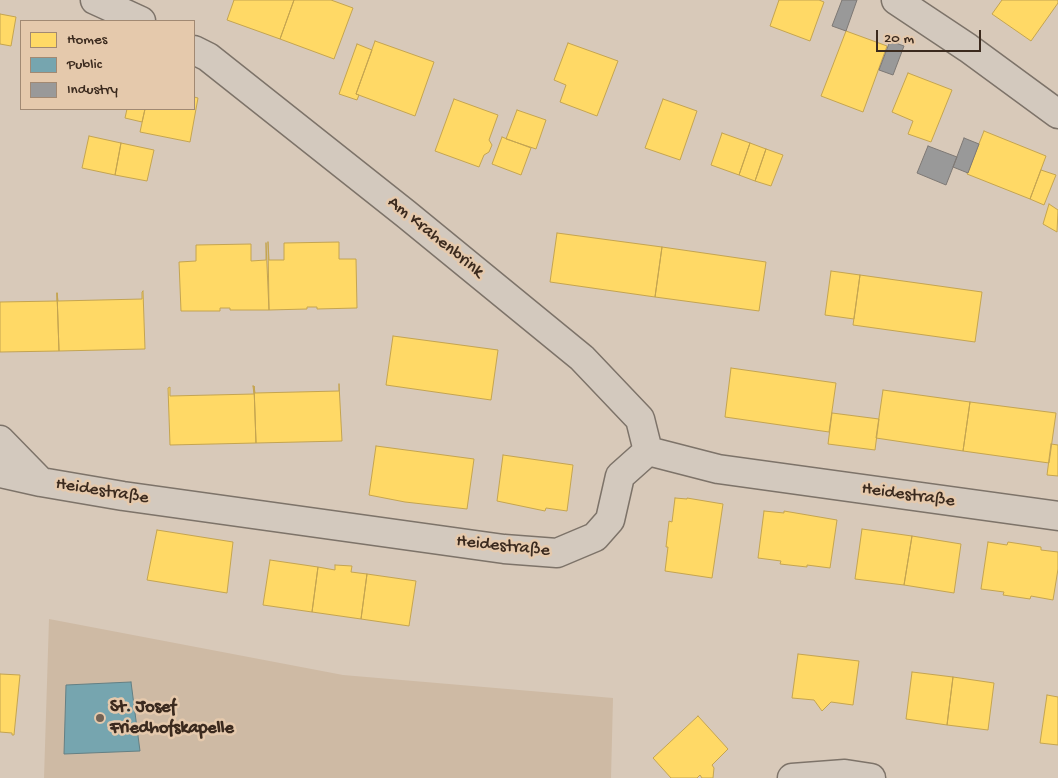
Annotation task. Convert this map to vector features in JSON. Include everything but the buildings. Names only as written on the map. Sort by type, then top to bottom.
[{"type":"street","points":[[95,0],[139,20]]},
{"type":"street","points":[[896,0],[968,48],[1058,114]]},
{"type":"street","name":"Am Krahenbrink","points":[[195,51],[208,58],[406,214],[582,358],[640,419],[648,451]]},
{"type":"street","name":"Heidestraße","points":[[0,440],[41,482]]},
{"type":"street","name":"Heidestraße","points":[[0,473],[123,496],[504,549],[557,553],[595,537],[610,520],[620,476],[648,451],[718,469],[1058,516]]},
{"type":"street","points":[[792,778],[845,774],[870,778]]},
{"type":"shaded area","points":[[49,619],[343,675],[613,698],[611,778],[44,778]]},
{"type":"place","name":"St. Josef Friedhofskapelle","points":[[100,718]]}]
